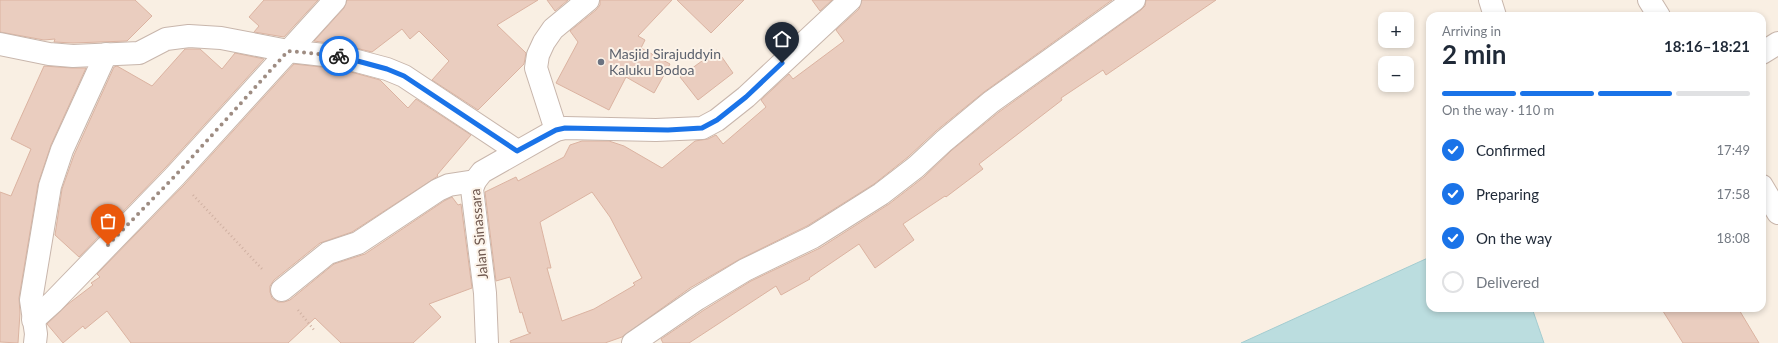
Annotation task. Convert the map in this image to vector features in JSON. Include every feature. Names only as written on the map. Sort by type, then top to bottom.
[{"type":"street","points":[[33,320],[53,302],[175,176],[335,0]]},
{"type":"street","points":[[556,130],[536,68],[538,55],[544,42],[553,29],[588,0]]},
{"type":"street","name":"Jalan Sinassara","points":[[487,343],[485,293],[472,189],[475,181],[482,172],[556,130],[569,128],[663,130],[702,128],[717,120],[746,97],[850,0]]},
{"type":"street","points":[[633,343],[697,299],[738,274],[813,237],[881,194],[916,168],[944,141],[991,102],[1134,0]]},
{"type":"street","points":[[1490,0],[1494,12]]},
{"type":"street","points":[[1649,0],[1656,12]]},
{"type":"street","points":[[0,44],[49,54],[73,56],[139,53],[166,39],[189,36],[221,38],[288,51],[342,57],[387,69],[404,76],[517,151]]},
{"type":"street","points":[[1766,50],[1778,43]]},
{"type":"street","points":[[35,343],[36,334],[31,300],[50,186],[55,167],[106,54]]},
{"type":"street","points":[[282,290],[328,253],[358,243],[438,190],[449,185],[475,181]]},
{"type":"street","points":[[1766,193],[1778,213]]},
{"type":"path","points":[[175,176],[282,290],[314,330]]},
{"type":"water","points":[[1426,259],[1426,312],[1533,312],[1544,343],[1241,343]]},
{"type":"building","points":[[0,0],[135,0],[152,16],[127,41],[73,43],[54,42],[55,39],[44,40],[0,32]]},
{"type":"building","points":[[264,0],[318,0],[284,37],[254,32],[259,26],[249,17]]},
{"type":"building","points":[[347,0],[538,0],[497,25],[526,53],[524,64],[478,110],[432,80],[449,61],[419,31],[410,39],[402,29],[372,52],[343,45],[314,41],[344,8]]},
{"type":"building","points":[[547,0],[568,0],[555,11]]},
{"type":"building","name":"Masjid Sirajuddyin Kaluku Bodoa","points":[[600,0],[672,0],[638,36],[645,40],[641,48],[670,64],[654,93],[626,77],[609,110],[556,83],[578,42],[570,31],[596,10],[600,5]]},
{"type":"building","points":[[677,0],[744,0],[711,33]]},
{"type":"building","points":[[812,0],[832,0],[820,11]]},
{"type":"building","points":[[862,0],[1112,0],[984,92],[874,184],[807,226],[740,259],[690,288],[622,337],[605,343],[511,343],[510,341],[531,333],[528,332],[522,312],[520,313],[510,277],[496,281],[485,192],[516,177],[518,181],[564,157],[570,145],[582,141],[609,141],[624,146],[662,168],[695,141],[708,139],[716,135],[723,144],[766,107],[761,100],[789,74],[793,79],[844,41],[836,30],[859,9]],"holes":[[[592,192],[610,217],[642,278],[633,283],[635,285],[594,309],[562,321],[547,268],[551,268],[540,222]]]},
{"type":"building","points":[[1146,0],[1216,0],[1106,75],[1103,70],[1061,98],[1062,100],[979,164],[983,169],[946,197],[945,196],[903,224],[914,240],[875,268],[859,244],[809,278],[810,279],[781,295],[776,286],[689,343],[663,343],[661,339],[751,281],[820,248],[889,204],[924,177],[952,150],[999,112],[1141,10],[1145,6]]},
{"type":"building","points":[[185,49],[200,49],[222,69],[235,53],[264,59],[166,167],[79,257],[55,235],[62,189],[74,155],[114,67],[117,66],[152,86]]},
{"type":"building","points":[[717,50],[733,73],[698,100],[680,77]]},
{"type":"building","points":[[294,64],[340,69],[380,80],[408,108],[416,99],[471,135],[437,175],[438,176],[352,232],[320,243],[274,280],[270,286],[272,298],[278,302],[290,300],[334,264],[365,254],[452,197],[458,205],[461,204],[472,288],[429,304],[441,317],[413,343],[341,343],[315,318],[288,343],[131,343],[107,311],[85,329],[83,326],[63,343],[47,324],[68,304],[93,285],[91,283],[100,277],[97,274],[184,185]]},
{"type":"building","points":[[44,66],[86,68],[51,145],[38,184],[19,298],[20,313],[18,343],[0,342],[0,192],[11,196],[31,149],[11,139]]},
{"type":"building","points":[[1664,312],[1740,312],[1759,343],[1683,343]]},
{"type":"way so far","points":[[108,245],[175,176],[288,51],[339,56]]},
{"type":"place","name":"Masjid Sirajuddyin Kaluku Bodoa","points":[[601,62]]},
{"type":"route","points":[[339,56],[387,69],[404,76],[517,151],[556,130],[565,128],[668,130],[702,128],[717,120],[746,97],[782,63]]}]
